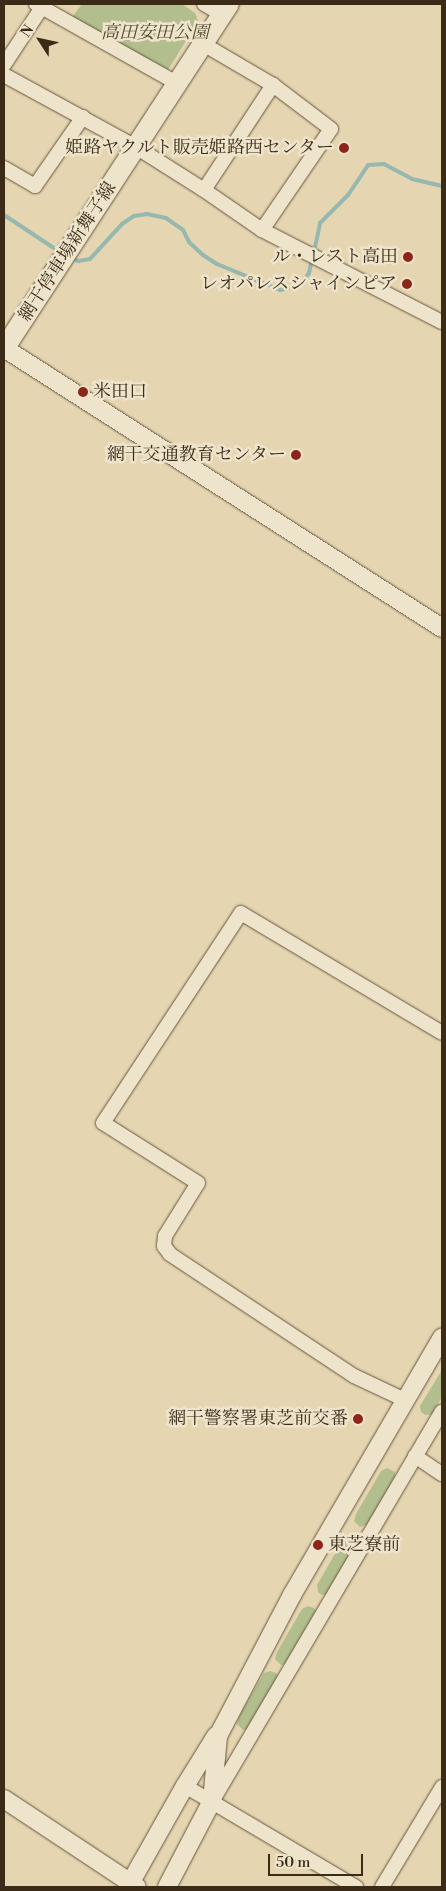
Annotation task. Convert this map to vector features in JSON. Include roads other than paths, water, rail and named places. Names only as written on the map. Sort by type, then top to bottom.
[{"type":"main road","name":"網干停車場新舞子線","points":[[4,348],[226,9]]},
{"type":"street","points":[[204,4],[226,9]]},
{"type":"street","points":[[4,65],[41,5],[177,83]]},
{"type":"street","points":[[203,44],[272,85],[331,129],[262,230]]},
{"type":"street","points":[[4,76],[136,147],[262,230],[442,322]]},
{"type":"street","points":[[204,190],[272,85]]},
{"type":"street","points":[[4,168],[35,186],[83,117]]},
{"type":"street","points":[[4,348],[442,628]]},
{"type":"street","points":[[405,1400],[354,1376],[170,1254],[164,1246],[165,1236],[198,1184],[103,1123],[241,913],[442,1033]]},
{"type":"street","points":[[212,1801],[218,1736],[292,1596],[442,1337]]},
{"type":"street","points":[[167,1887],[212,1801],[442,1410]]},
{"type":"street","points":[[415,1456],[442,1474]]},
{"type":"street","points":[[4,1800],[132,1886],[185,1786],[235,1705]]},
{"type":"street","points":[[185,1786],[356,1887]]},
{"type":"street","points":[[382,1887],[442,1787]]},
{"type":"waterway","points":[[314,252],[320,223],[348,195],[368,165],[384,164],[412,179],[442,186]]},
{"type":"waterway","points":[[71,258],[78,261],[90,259],[122,224],[134,216],[147,214],[166,218],[183,230],[189,242],[203,255],[217,264],[280,290],[300,285],[309,273],[312,259]]},
{"type":"waterway","points":[[4,215],[60,252]]},
{"type":"place","name":"姫路ヤクルト販売姫路西センター","points":[[344,148]]},
{"type":"place","name":"ル・レスト高田","points":[[408,257]]},
{"type":"place","name":"レオパレスシャインピア","points":[[407,284]]},
{"type":"place","name":"米田口","points":[[83,392]]},
{"type":"place","name":"網干交通教育センター","points":[[296,455]]},
{"type":"place","name":"網干警察署東芝前交番","points":[[358,1419]]},
{"type":"place","name":"東芝寮前","points":[[318,1545]]},
{"type":"park label","name":"高田安田公園","points":[[155,33]]}]
